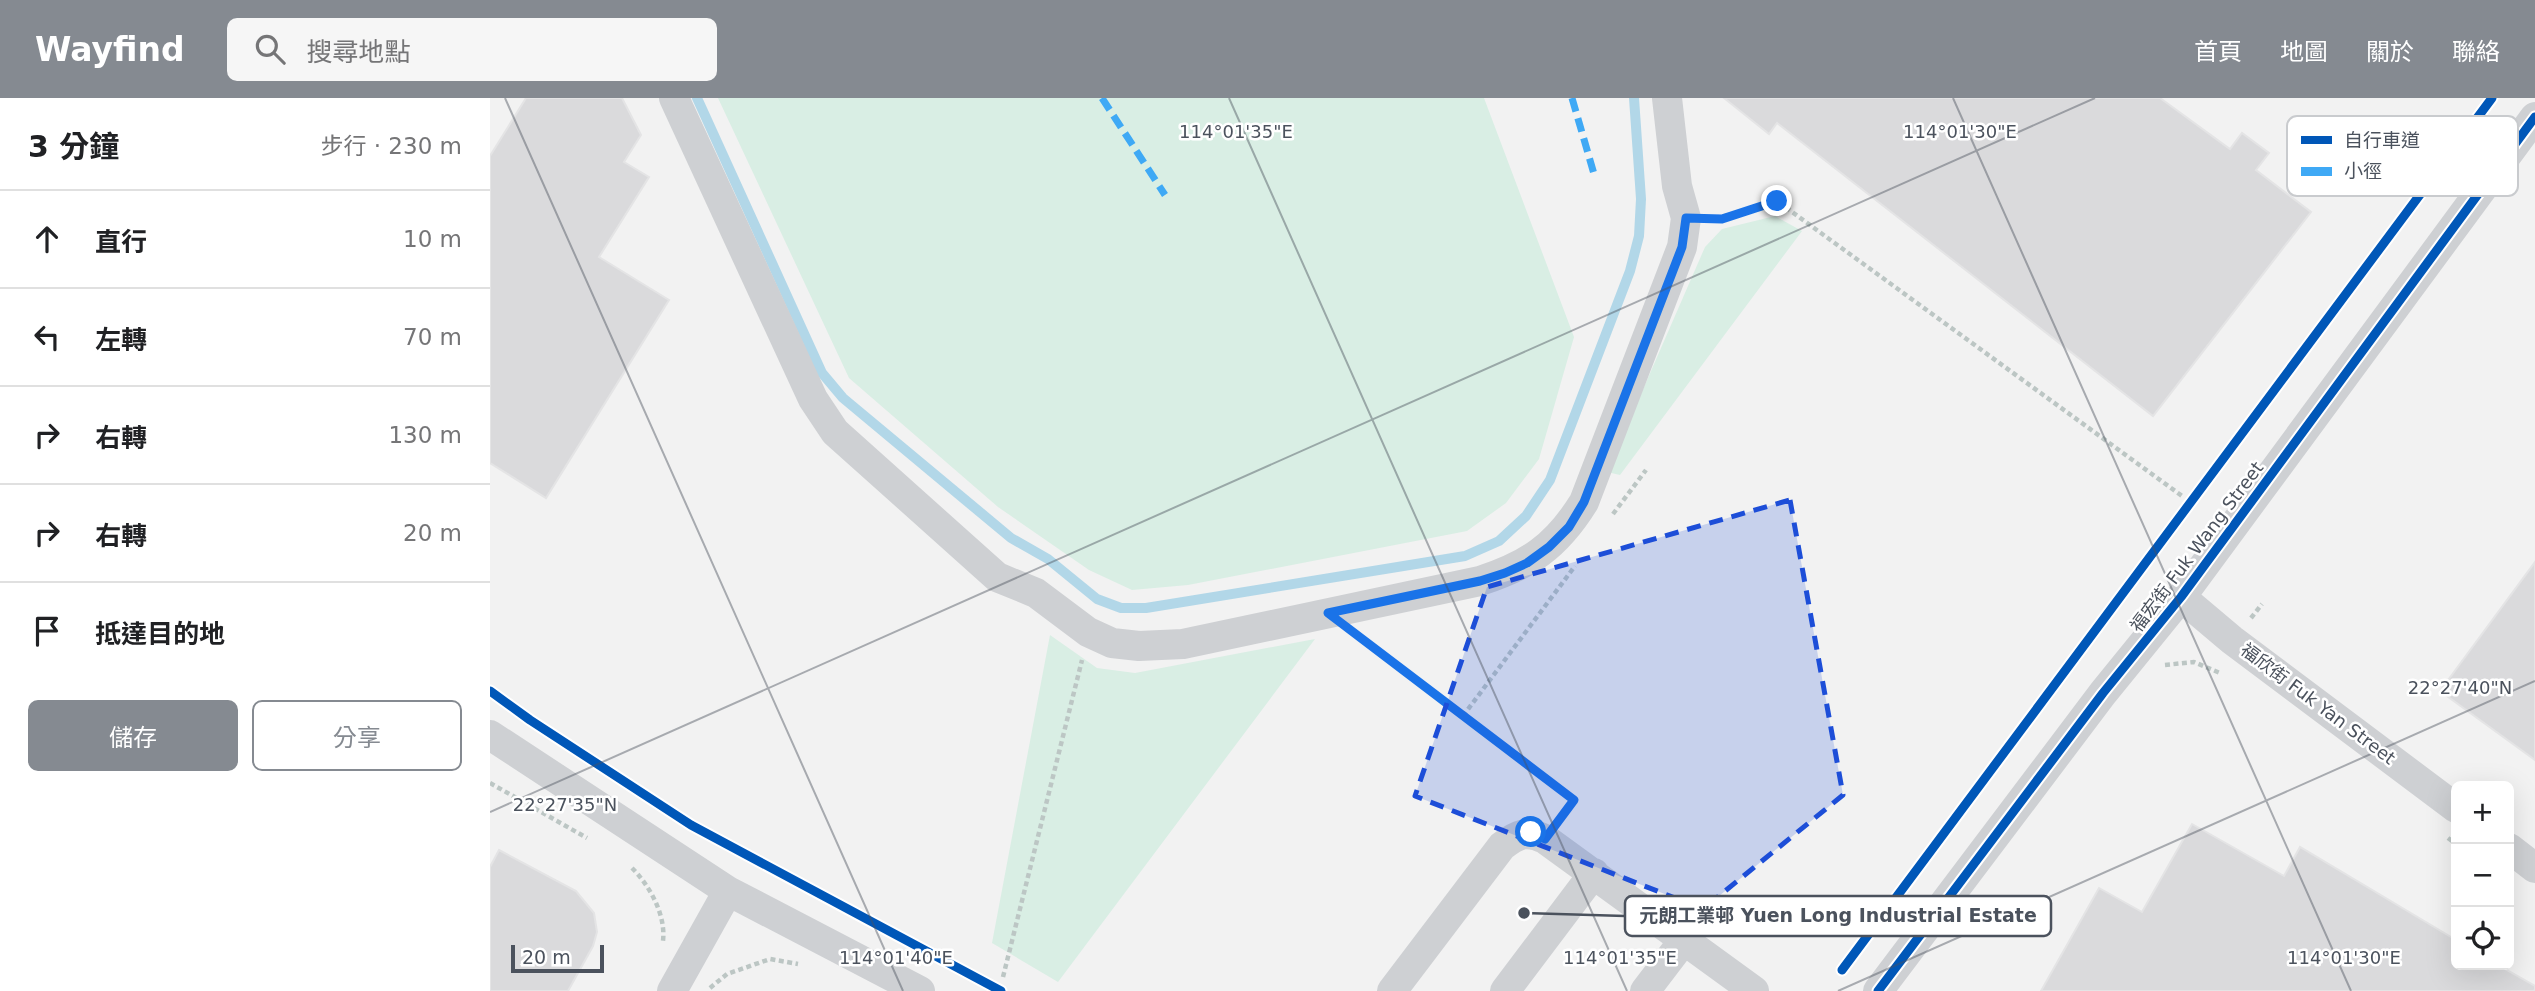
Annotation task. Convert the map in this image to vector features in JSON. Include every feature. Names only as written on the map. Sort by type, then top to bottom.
[{"type":"street","points":[[674,98],[824,418],[852,448],[997,577],[1036,593],[1088,632],[1112,643],[1139,646],[1183,644],[1480,581],[1527,563],[1549,547],[1569,527],[1584,502],[1682,247],[1686,218],[1673,160],[1667,98]]},
{"type":"street","name":"福宏街 Fuk Wang Street","points":[[2518,140],[2535,117]]},
{"type":"street","name":"福宏街 Fuk Wang Street","points":[[1878,991],[2181,597],[2477,196]]},
{"type":"street","name":"福欣街 Fuk Yan Street","points":[[2181,597],[2232,640],[2451,804]]},
{"type":"street","points":[[490,735],[728,891],[920,991]]},
{"type":"street","points":[[1392,991],[1502,846],[1517,835],[1531,832],[1594,873],[1755,991]]},
{"type":"street","points":[[2514,852],[2535,868]]},
{"type":"street","points":[[1505,991],[1594,873]]},
{"type":"street","points":[[672,991],[728,891]]},
{"type":"street","points":[[1645,991],[1684,940]]},
{"type":"path","points":[[1686,218],[1722,219],[1777,201],[2182,496]]},
{"type":"path","points":[[1607,523],[1646,470]]},
{"type":"path","points":[[1463,716],[1575,565]]},
{"type":"path","points":[[1328,613],[1574,800],[1545,839]]},
{"type":"path","points":[[1003,977],[1088,632]]},
{"type":"path","points":[[490,783],[589,839]]},
{"type":"path","points":[[624,862],[635,870],[655,901],[665,926],[663,946]]},
{"type":"path","points":[[711,987],[727,974],[770,959],[809,966]]},
{"type":"highlighted area","points":[[1790,500],[1843,795],[1703,909],[1415,796],[1487,587]]},
{"type":"green space","points":[[718,98],[1484,98],[1574,337],[1539,459],[1506,503],[1467,531],[1188,585],[1132,590],[1089,570],[998,507],[849,378]]},
{"type":"green space","points":[[1775,216],[1802,231],[1620,475],[1607,472],[1705,247],[1722,229]]},
{"type":"green space","points":[[1050,635],[1097,668],[1135,673],[1315,639],[1058,982],[992,943]]},
{"type":"building","points":[[526,98],[622,98],[641,135],[624,162],[649,177],[599,257],[669,300],[546,498],[490,463],[490,156]]},
{"type":"building","points":[[1724,98],[2160,98],[2230,149],[2242,133],[2269,153],[2256,170],[2311,212],[2153,416],[1777,123],[1769,134]]},
{"type":"building","points":[[2535,562],[2535,760],[2440,691]]},
{"type":"building","points":[[2192,824],[2284,876],[2300,847],[2451,937],[2451,970],[2507,970],[2535,986],[2535,989],[2041,991],[2099,888],[2142,912]]},
{"type":"building","points":[[499,850],[576,891],[594,913],[597,932],[593,946],[568,991],[490,991],[490,867]]},
{"type":"waterway","points":[[697,98],[822,373],[843,398],[1011,538],[1048,559],[1097,599],[1121,608],[1146,608],[1465,556],[1499,541],[1526,516],[1550,480],[1630,271],[1639,236],[1641,199],[1634,98]]},
{"type":"marked path","points":[[1102,98],[1165,195]]},
{"type":"marked path","points":[[1572,98],[1594,174]]},
{"type":"cycle path","points":[[2479,116],[2492,98]]},
{"type":"cycle path","points":[[2518,140],[2535,117]]},
{"type":"cycle path","points":[[1842,970],[2419,196]]},
{"type":"cycle path","points":[[1878,991],[2103,693],[2181,597],[2477,196]]},
{"type":"cycle path","points":[[490,691],[691,825],[1001,991]]},
{"type":"place","name":"元朗工業邨 Yuen Long Industrial Estate","points":[[1524,913]]},
{"type":"route","points":[[1531,832],[1545,839],[1574,800],[1328,613],[1480,581],[1527,563],[1549,547],[1569,527],[1584,502],[1682,247],[1686,218],[1722,219],[1777,201]]}]
